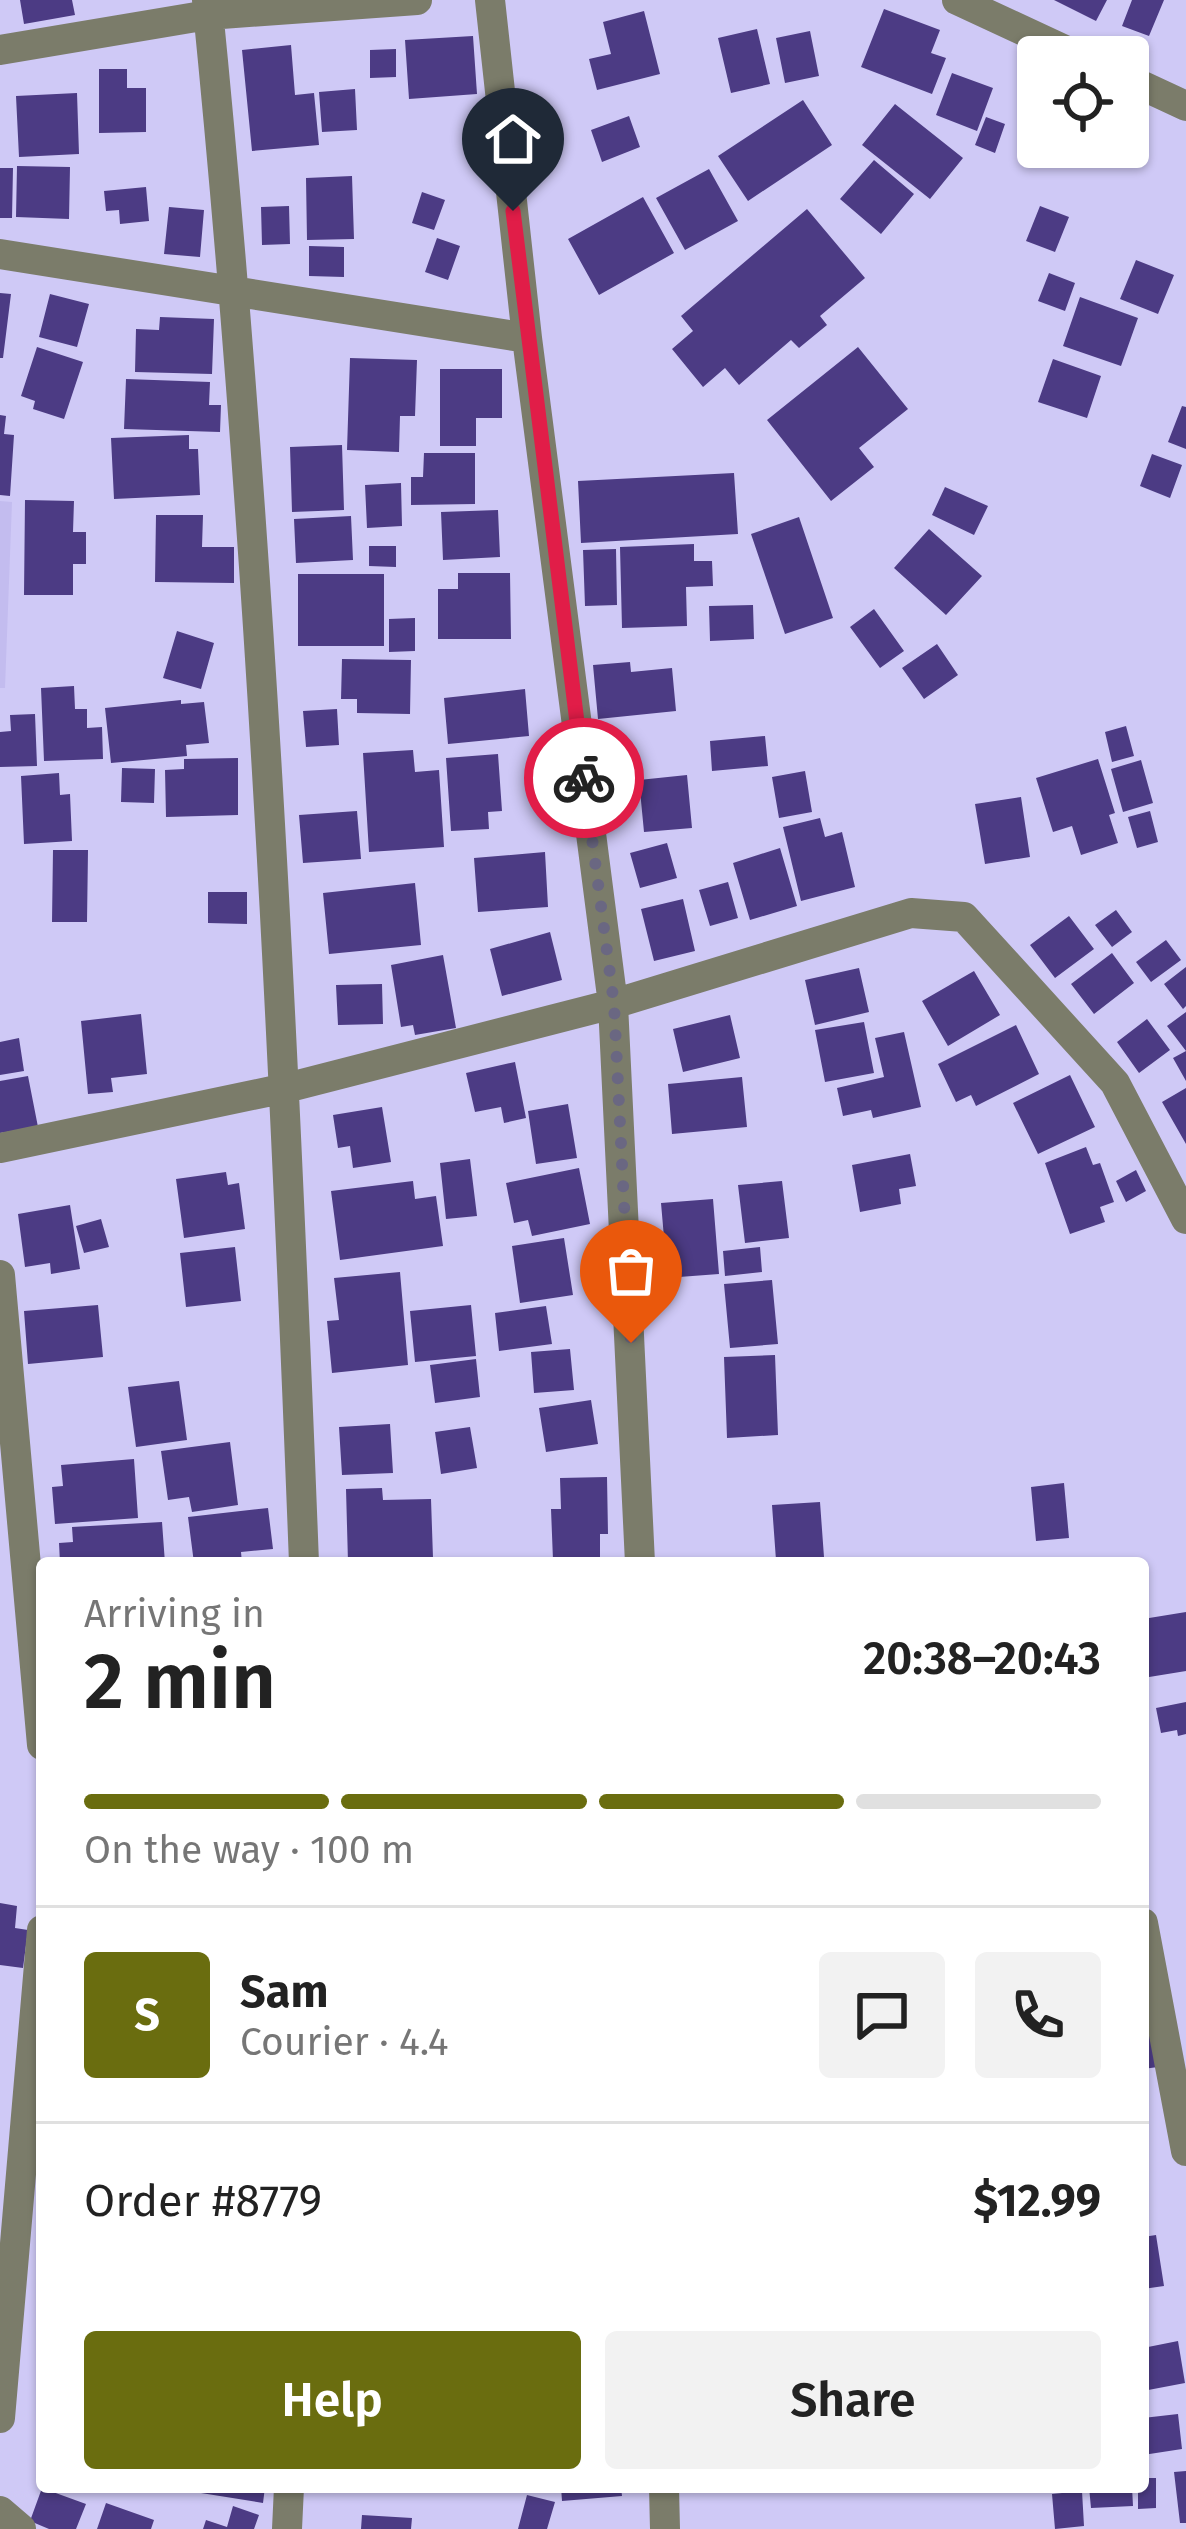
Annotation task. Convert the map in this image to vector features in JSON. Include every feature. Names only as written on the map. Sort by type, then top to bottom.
[{"type":"street","points":[[0,50],[207,8],[417,0]]},
{"type":"street","points":[[490,0],[527,338],[614,1004],[640,1557]]},
{"type":"street","points":[[957,0],[1035,36]]},
{"type":"street","points":[[207,8],[236,293],[286,1088],[304,1557]]},
{"type":"street","points":[[1149,89],[1186,106]]},
{"type":"street","points":[[0,254],[527,338]]},
{"type":"street","points":[[0,1148],[286,1088],[614,1004],[911,913],[964,916],[1115,1083],[1186,1219]]},
{"type":"street","points":[[0,1275],[36,1678]]},
{"type":"street","points":[[1149,1955],[1186,2151]]},
{"type":"street","points":[[0,2418],[36,2000]]},
{"type":"street","points":[[286,2529],[289,2493]]},
{"type":"street","points":[[664,2493],[665,2529]]},
{"type":"street","points":[[0,2511],[21,2529]]},
{"type":"shaded area","points":[[0,501],[12,502],[5,688],[0,688]]},
{"type":"building","points":[[20,0],[72,0],[75,15],[24,24]]},
{"type":"building","points":[[1054,0],[1107,0],[1096,21]]},
{"type":"building","points":[[1132,0],[1164,0],[1149,36],[1122,26]]},
{"type":"building","points":[[884,9],[940,30],[931,53],[946,58],[932,94],[861,67]]},
{"type":"building","points":[[644,11],[660,74],[597,90],[589,59],[611,54],[603,22]]},
{"type":"building","points":[[757,29],[770,84],[731,93],[718,38]]},
{"type":"building","points":[[810,31],[819,76],[785,83],[776,38]]},
{"type":"building","points":[[473,36],[477,94],[409,99],[405,40]]},
{"type":"building","points":[[291,45],[295,95],[314,93],[319,145],[252,151],[242,50]]},
{"type":"building","points":[[396,49],[396,77],[370,78],[370,50]]},
{"type":"building","points":[[99,69],[127,69],[127,88],[146,88],[146,132],[99,133]]},
{"type":"building","points":[[952,73],[993,88],[977,131],[936,115]]},
{"type":"building","points":[[355,89],[357,130],[322,132],[319,92]]},
{"type":"building","points":[[77,93],[79,154],[19,157],[16,96]]},
{"type":"building","points":[[803,100],[832,145],[748,201],[718,156]]},
{"type":"building","points":[[895,104],[963,158],[930,199],[862,145]]},
{"type":"building","points":[[629,116],[640,147],[602,162],[591,130]]},
{"type":"building","points":[[986,117],[1005,124],[995,153],[975,145]]},
{"type":"building","points":[[874,160],[914,194],[881,234],[840,199]]},
{"type":"building","points":[[17,166],[70,167],[69,219],[16,217]]},
{"type":"building","points":[[0,168],[13,168],[12,218],[0,218]]},
{"type":"building","points":[[709,169],[738,221],[685,250],[656,198]]},
{"type":"building","points":[[352,176],[354,239],[307,240],[306,178]]},
{"type":"building","points":[[146,187],[149,221],[120,224],[119,210],[106,211],[104,191]]},
{"type":"building","points":[[422,192],[445,200],[434,230],[412,223]]},
{"type":"building","points":[[643,197],[674,253],[599,295],[568,239]]},
{"type":"building","points":[[289,206],[290,244],[262,245],[261,207]]},
{"type":"building","points":[[1040,206],[1069,217],[1055,252],[1026,241]]},
{"type":"building","points":[[169,207],[204,210],[200,257],[164,254]]},
{"type":"building","points":[[807,209],[865,278],[820,316],[827,325],[799,348],[791,340],[739,385],[725,368],[703,387],[672,349],[693,331],[681,316]]},
{"type":"building","points":[[437,238],[460,246],[448,280],[425,272]]},
{"type":"building","points":[[309,246],[344,247],[344,277],[309,276]]},
{"type":"building","points":[[1136,260],[1174,275],[1158,314],[1120,299]]},
{"type":"building","points":[[1049,273],[1075,283],[1065,311],[1038,301]]},
{"type":"building","points":[[0,293],[11,294],[3,358],[0,358]]},
{"type":"building","points":[[50,294],[89,304],[77,347],[39,337]]},
{"type":"building","points":[[1080,297],[1138,318],[1121,366],[1063,346]]},
{"type":"building","points":[[160,317],[214,319],[212,374],[135,372],[136,329],[159,330]]},
{"type":"building","points":[[37,347],[83,362],[64,419],[33,409],[35,401],[21,396]]},
{"type":"building","points":[[858,347],[908,409],[859,448],[874,467],[831,501],[767,420]]},
{"type":"building","points":[[350,358],[417,360],[415,416],[400,416],[399,452],[347,450]]},
{"type":"building","points":[[1053,359],[1101,376],[1087,418],[1038,402]]},
{"type":"building","points":[[440,369],[502,369],[502,418],[476,418],[476,446],[440,446]]},
{"type":"building","points":[[126,379],[210,382],[209,405],[221,405],[220,432],[124,429]]},
{"type":"building","points":[[1182,406],[1186,407],[1186,449],[1168,442]]},
{"type":"building","points":[[0,415],[6,416],[4,434],[14,435],[10,496],[0,495]]},
{"type":"building","points":[[189,435],[189,449],[198,449],[200,495],[114,499],[111,438]]},
{"type":"building","points":[[342,445],[344,510],[292,512],[290,447]]},
{"type":"building","points":[[424,453],[475,453],[475,504],[411,505],[411,477],[423,477]]},
{"type":"building","points":[[1152,454],[1182,465],[1170,498],[1140,486]]},
{"type":"building","points":[[734,473],[738,534],[581,543],[578,481]]},
{"type":"building","points":[[401,483],[402,526],[367,528],[365,485]]},
{"type":"building","points":[[945,487],[988,506],[974,535],[932,515]]},
{"type":"building","points":[[25,500],[74,501],[73,532],[86,532],[86,564],[73,564],[73,595],[24,595]]},
{"type":"building","points":[[498,510],[500,557],[443,560],[441,512]]},
{"type":"building","points":[[156,515],[203,515],[202,547],[234,547],[234,583],[155,582]]},
{"type":"building","points":[[351,516],[353,560],[296,563],[294,519]]},
{"type":"building","points":[[799,517],[833,618],[785,634],[751,534]]},
{"type":"building","points":[[929,529],[982,576],[946,615],[894,568]]},
{"type":"building","points":[[694,544],[694,561],[712,561],[713,586],[686,587],[687,626],[622,628],[620,547]]},
{"type":"building","points":[[369,546],[396,546],[396,567],[369,566]]},
{"type":"building","points":[[616,549],[617,605],[585,606],[583,550]]},
{"type":"building","points":[[458,573],[510,573],[511,639],[438,639],[438,589],[458,589]]},
{"type":"building","points":[[298,574],[384,574],[384,646],[298,646]]},
{"type":"building","points":[[753,605],[754,639],[710,641],[709,606]]},
{"type":"building","points":[[874,609],[904,651],[880,668],[850,627]]},
{"type":"building","points":[[415,618],[415,651],[389,652],[389,619]]},
{"type":"building","points":[[177,631],[214,643],[201,689],[163,678]]},
{"type":"building","points":[[937,644],[958,675],[924,699],[902,668]]},
{"type":"building","points":[[342,659],[411,660],[410,714],[357,713],[357,699],[341,699]]},
{"type":"building","points":[[630,662],[631,672],[672,668],[676,711],[598,719],[593,665]]},
{"type":"building","points":[[74,686],[75,709],[87,709],[87,728],[102,727],[103,759],[44,761],[41,688]]},
{"type":"building","points":[[525,689],[529,736],[448,744],[444,698]]},
{"type":"building","points":[[181,700],[181,704],[204,702],[209,743],[186,745],[187,756],[111,763],[105,708]]},
{"type":"building","points":[[337,709],[339,745],[306,747],[303,711]]},
{"type":"building","points":[[35,714],[37,766],[0,767],[0,732],[11,731],[10,715]]},
{"type":"building","points":[[1126,726],[1134,756],[1112,762],[1105,732]]},
{"type":"building","points":[[765,736],[768,766],[712,771],[710,741]]},
{"type":"building","points":[[413,750],[415,772],[439,770],[444,847],[369,852],[363,753]]},
{"type":"building","points":[[498,754],[502,811],[488,812],[489,829],[451,831],[446,758]]},
{"type":"building","points":[[238,758],[238,815],[166,817],[165,770],[184,769],[184,759]]},
{"type":"building","points":[[1098,759],[1115,813],[1109,815],[1118,843],[1081,855],[1072,826],[1053,832],[1036,778]]},
{"type":"building","points":[[1141,760],[1153,803],[1123,812],[1111,769]]},
{"type":"building","points":[[122,768],[155,769],[154,803],[121,802]]},
{"type":"building","points":[[805,771],[812,812],[779,818],[772,777]]},
{"type":"building","points":[[59,773],[60,795],[70,794],[72,841],[24,844],[21,776]]},
{"type":"building","points":[[687,775],[692,828],[644,832],[639,780]]},
{"type":"building","points":[[1021,797],[1030,857],[985,864],[975,804]]},
{"type":"building","points":[[357,811],[361,859],[303,863],[299,815]]},
{"type":"building","points":[[1150,811],[1158,842],[1137,848],[1128,817]]},
{"type":"building","points":[[820,818],[825,837],[842,832],[855,887],[801,901],[783,827]]},
{"type":"building","points":[[667,843],[677,878],[640,888],[630,853]]},
{"type":"building","points":[[780,848],[797,906],[750,920],[733,863]]},
{"type":"building","points":[[53,850],[88,850],[87,922],[52,922]]},
{"type":"building","points":[[545,852],[548,907],[478,912],[474,858]]},
{"type":"building","points":[[728,882],[738,918],[710,926],[699,890]]},
{"type":"building","points":[[415,883],[421,945],[329,954],[323,893]]},
{"type":"building","points":[[208,892],[247,892],[247,924],[208,923]]},
{"type":"building","points":[[683,899],[695,951],[654,961],[641,909]]},
{"type":"building","points":[[1116,910],[1132,932],[1112,947],[1095,925]]},
{"type":"building","points":[[1069,916],[1094,949],[1055,978],[1030,945]]},
{"type":"building","points":[[550,932],[562,980],[502,996],[490,949]]},
{"type":"building","points":[[1166,940],[1181,960],[1151,982],[1136,962]]},
{"type":"building","points":[[1112,953],[1134,983],[1094,1014],[1071,984]]},
{"type":"building","points":[[443,955],[456,1028],[415,1035],[413,1025],[401,1027],[391,965]]},
{"type":"building","points":[[1186,967],[1186,1006],[1183,1009],[1164,984]]},
{"type":"building","points":[[859,968],[869,1012],[815,1025],[805,980]]},
{"type":"building","points":[[974,971],[1000,1015],[948,1046],[922,1001]]},
{"type":"building","points":[[382,984],[383,1024],[338,1025],[336,985]]},
{"type":"building","points":[[1186,1012],[1186,1051],[1167,1026]]},
{"type":"building","points":[[141,1014],[147,1074],[111,1078],[113,1092],[88,1094],[81,1021]]},
{"type":"building","points":[[730,1015],[740,1058],[683,1072],[673,1029]]},
{"type":"building","points":[[1147,1019],[1170,1050],[1139,1073],[1117,1042]]},
{"type":"building","points":[[864,1022],[874,1073],[825,1082],[815,1030]]},
{"type":"building","points":[[1016,1025],[1039,1074],[976,1106],[971,1095],[956,1102],[938,1064]]},
{"type":"building","points":[[904,1032],[921,1107],[873,1118],[871,1110],[843,1116],[837,1088],[884,1077],[875,1038]]},
{"type":"building","points":[[19,1038],[24,1071],[0,1075],[0,1042]]},
{"type":"building","points":[[1186,1051],[1186,1081],[1173,1058]]},
{"type":"building","points":[[515,1062],[526,1118],[504,1123],[501,1107],[475,1112],[466,1073]]},
{"type":"building","points":[[1070,1075],[1095,1127],[1038,1154],[1013,1103]]},
{"type":"building","points":[[28,1076],[38,1127],[0,1133],[0,1081]]},
{"type":"building","points":[[742,1077],[747,1127],[672,1134],[668,1084]]},
{"type":"building","points":[[1186,1088],[1186,1144],[1162,1102]]},
{"type":"building","points":[[568,1104],[577,1158],[536,1164],[528,1111]]},
{"type":"building","points":[[382,1107],[391,1162],[353,1168],[350,1146],[338,1148],[333,1115]]},
{"type":"building","points":[[1086,1147],[1093,1165],[1100,1163],[1114,1202],[1100,1207],[1105,1222],[1070,1234],[1045,1163]]},
{"type":"building","points":[[910,1154],[916,1186],[899,1189],[901,1204],[860,1212],[852,1165]]},
{"type":"building","points":[[470,1159],[477,1216],[446,1219],[440,1163]]},
{"type":"building","points":[[579,1168],[590,1224],[532,1236],[528,1220],[514,1223],[506,1183]]},
{"type":"building","points":[[1136,1170],[1146,1191],[1126,1202],[1116,1181]]},
{"type":"building","points":[[226,1172],[228,1185],[239,1183],[245,1229],[184,1238],[176,1179]]},
{"type":"building","points":[[413,1181],[415,1199],[436,1196],[443,1246],[340,1260],[331,1191]]},
{"type":"building","points":[[782,1181],[789,1238],[745,1243],[738,1185]]},
{"type":"building","points":[[713,1199],[719,1274],[679,1277],[676,1248],[665,1249],[661,1203]]},
{"type":"building","points":[[70,1205],[80,1269],[51,1274],[50,1263],[25,1267],[18,1214]]},
{"type":"building","points":[[101,1219],[109,1247],[84,1253],[76,1226]]},
{"type":"building","points":[[564,1238],[573,1295],[520,1303],[512,1246]]},
{"type":"building","points":[[235,1247],[241,1301],[186,1307],[180,1253]]},
{"type":"building","points":[[760,1247],[762,1272],[725,1276],[723,1251]]},
{"type":"building","points":[[400,1272],[408,1365],[332,1373],[327,1321],[339,1320],[334,1278]]},
{"type":"building","points":[[772,1280],[778,1344],[730,1348],[724,1284]]},
{"type":"building","points":[[98,1305],[103,1357],[28,1364],[24,1311]]},
{"type":"building","points":[[471,1305],[476,1356],[415,1362],[410,1311]]},
{"type":"building","points":[[546,1306],[552,1344],[499,1351],[495,1313]]},
{"type":"building","points":[[570,1349],[574,1390],[534,1393],[531,1352]]},
{"type":"building","points":[[775,1355],[778,1435],[727,1438],[724,1357]]},
{"type":"building","points":[[476,1359],[480,1397],[435,1403],[430,1365]]},
{"type":"building","points":[[179,1381],[187,1440],[136,1447],[128,1387]]},
{"type":"building","points":[[591,1400],[598,1444],[546,1452],[539,1408]]},
{"type":"building","points":[[390,1424],[393,1473],[342,1475],[339,1427]]},
{"type":"building","points":[[470,1427],[477,1468],[441,1474],[435,1432]]},
{"type":"building","points":[[230,1442],[238,1505],[192,1512],[189,1497],[168,1500],[161,1451]]},
{"type":"building","points":[[134,1459],[138,1518],[55,1524],[52,1487],[63,1486],[61,1465]]},
{"type":"building","points":[[607,1477],[608,1534],[600,1534],[600,1557],[553,1557],[551,1509],[561,1509],[560,1478]]},
{"type":"building","points":[[1064,1483],[1069,1538],[1036,1541],[1031,1487]]},
{"type":"building","points":[[382,1488],[383,1500],[431,1499],[433,1557],[348,1557],[346,1489]]},
{"type":"building","points":[[820,1502],[824,1557],[776,1557],[772,1505]]},
{"type":"building","points":[[268,1508],[273,1549],[241,1552],[241,1557],[193,1557],[188,1517]]},
{"type":"building","points":[[162,1522],[165,1557],[60,1557],[59,1543],[73,1542],[72,1527]]},
{"type":"building","points":[[1186,1612],[1186,1671],[1149,1677],[1149,1618]]},
{"type":"building","points":[[1186,1702],[1186,1734],[1178,1736],[1177,1730],[1161,1733],[1156,1708]]},
{"type":"building","points":[[0,1903],[17,1906],[15,1928],[28,1930],[23,1968],[0,1965]]},
{"type":"building","points":[[1149,2010],[1158,2067],[1149,2068]]},
{"type":"building","points":[[1156,2235],[1164,2286],[1149,2288],[1149,2236]]},
{"type":"building","points":[[1178,2341],[1185,2383],[1149,2390],[1149,2347]]},
{"type":"building","points":[[1178,2414],[1182,2449],[1149,2454],[1149,2417]]},
{"type":"building","points":[[1186,2471],[1186,2523],[1180,2523],[1174,2472]]},
{"type":"building","points":[[1149,2478],[1156,2478],[1156,2508],[1138,2509],[1138,2493],[1149,2493]]},
{"type":"building","points":[[40,2493],[56,2493],[86,2504],[76,2529],[49,2529],[30,2521]]},
{"type":"building","points":[[201,2493],[264,2493],[263,2503]]},
{"type":"building","points":[[561,2493],[622,2496],[562,2501]]},
{"type":"building","points":[[1082,2493],[1084,2526],[1055,2529],[1052,2494]]},
{"type":"building","points":[[1090,2493],[1132,2493],[1133,2506],[1091,2508]]},
{"type":"building","points":[[527,2495],[555,2502],[547,2529],[518,2529]]},
{"type":"building","points":[[106,2503],[154,2520],[151,2529],[97,2529]]},
{"type":"building","points":[[233,2506],[259,2515],[254,2529],[203,2529],[206,2520],[227,2527]]},
{"type":"building","points":[[362,2515],[412,2518],[411,2529],[361,2529]]},
{"type":"way so far","points":[[584,778],[614,1004],[631,1343]]},
{"type":"route","points":[[513,211],[584,778]]}]
